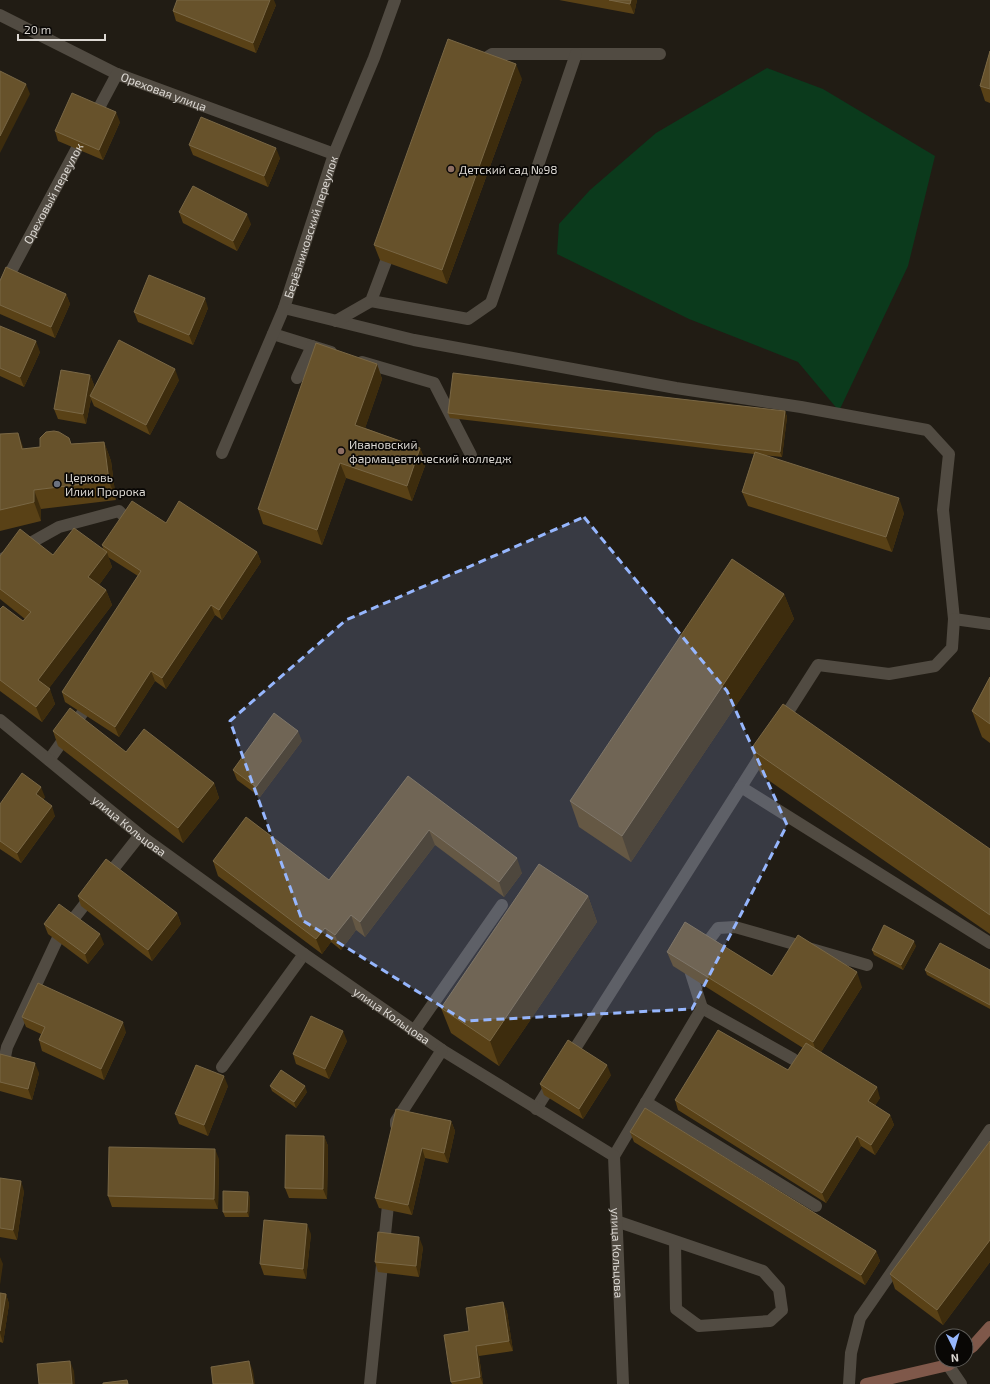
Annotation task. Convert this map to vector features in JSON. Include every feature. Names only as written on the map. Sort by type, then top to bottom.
[{"type":"street","name":"Берёзниковский переулок","points":[[222,453],[284,308],[334,154],[374,58],[395,0]]},
{"type":"street","name":"Ореховая улица","points":[[0,15],[117,74],[334,154]]},
{"type":"street","points":[[469,69],[492,54],[660,54]]},
{"type":"street","points":[[371,301],[468,319],[491,303],[576,54]]},
{"type":"street","name":"Ореховый переулок","points":[[0,292],[117,74]]},
{"type":"street","points":[[336,321],[371,301],[396,236]]},
{"type":"street","points":[[284,308],[414,340],[676,388],[801,407],[927,430],[949,454],[943,510],[954,619],[952,648],[935,666],[889,674],[818,665],[536,1109]]},
{"type":"street","points":[[273,334],[434,384],[471,455]]},
{"type":"street","points":[[297,378],[312,346]]},
{"type":"street","points":[[0,560],[59,527],[120,511],[138,533]]},
{"type":"street","points":[[954,619],[990,624]]},
{"type":"street","points":[[49,760],[98,691]]},
{"type":"street","name":"улица Кольцова","points":[[0,720],[140,835],[304,954],[442,1050],[614,1156],[622,1384]]},
{"type":"street","points":[[741,787],[990,943]]},
{"type":"street","points":[[0,1081],[7,1047],[57,940],[140,835]]},
{"type":"street","points":[[414,1031],[502,905]]},
{"type":"street","points":[[793,1059],[702,1008],[689,967],[718,928],[735,927],[867,965]]},
{"type":"street","points":[[222,1067],[304,954]]},
{"type":"street","points":[[614,1156],[702,1008]]},
{"type":"street","points":[[394,1136],[396,1121],[442,1050]]},
{"type":"street","points":[[646,1102],[816,1206]]},
{"type":"street","points":[[849,1384],[851,1353],[860,1318],[990,1130]]},
{"type":"street","points":[[370,1384],[390,1183]]},
{"type":"street","points":[[616,1221],[675,1241],[763,1271],[779,1289],[782,1310],[770,1321],[698,1326],[676,1310],[675,1241]]},
{"type":"street","points":[[974,1345],[990,1327]]},
{"type":"street","points":[[866,1384],[934,1367]]},
{"type":"street","points":[[954,1368],[962,1384]]},
{"type":"highlighted area","points":[[584,517],[727,691],[787,825],[692,1009],[465,1021],[302,920],[230,721],[346,620]]},
{"type":"green space","points":[[767,68],[823,89],[935,156],[908,266],[839,411],[798,362],[689,319],[557,254],[559,224],[590,190],[656,133]]},
{"type":"building","points":[[177,0],[270,0],[253,43],[173,11]]},
{"type":"building","points":[[609,0],[631,0],[630,4]]},
{"type":"building","name":"Детский сад №98","points":[[448,39],[516,64],[442,270],[374,245]]},
{"type":"building","points":[[990,51],[990,89],[980,86]]},
{"type":"building","points":[[0,71],[26,84],[0,136]]},
{"type":"building","points":[[72,93],[116,112],[99,150],[55,131]]},
{"type":"building","points":[[201,117],[276,148],[264,176],[189,145]]},
{"type":"building","points":[[193,186],[247,214],[233,241],[179,212]]},
{"type":"building","points":[[6,267],[66,294],[51,327],[0,305],[0,281]]},
{"type":"building","points":[[149,275],[205,298],[189,335],[134,312]]},
{"type":"building","points":[[0,326],[36,341],[20,377],[0,368]]},
{"type":"building","points":[[119,340],[175,369],[146,425],[90,396]]},
{"type":"building","name":"Ивановский фармацевтический колледж","points":[[316,343],[377,364],[355,425],[420,448],[407,486],[340,463],[317,530],[258,509]]},
{"type":"building","points":[[61,370],[90,375],[83,414],[54,409]]},
{"type":"building","points":[[453,373],[785,411],[780,452],[448,413]]},
{"type":"building","points":[[46,432],[59,432],[69,438],[71,444],[104,442],[109,481],[34,490],[34,502],[0,510],[0,434],[18,433],[22,449],[40,447],[40,438]]},
{"type":"building","points":[[755,452],[899,498],[886,537],[742,492]]},
{"type":"building","points":[[132,501],[166,523],[179,501],[257,552],[219,610],[211,605],[162,678],[151,671],[115,727],[62,692],[141,571],[102,545]]},
{"type":"building","points":[[74,528],[107,552],[88,577],[106,590],[38,680],[50,689],[36,707],[0,680],[0,609],[3,606],[23,621],[31,612],[0,589],[0,556],[20,529],[53,555]]},
{"type":"building","points":[[732,559],[784,594],[622,836],[570,801]]},
{"type":"building","points":[[990,677],[990,724],[972,711]]},
{"type":"building","points":[[783,704],[990,849],[990,915],[751,749]]},
{"type":"building","points":[[70,708],[126,752],[144,729],[214,783],[178,828],[53,731]]},
{"type":"building","points":[[274,713],[298,731],[256,787],[233,770]]},
{"type":"building","points":[[22,773],[41,787],[36,794],[52,806],[17,853],[0,841],[0,804]]},
{"type":"building","points":[[408,776],[517,858],[499,882],[429,830],[360,922],[351,915],[335,935],[325,928],[316,939],[213,861],[246,817],[329,880]]},
{"type":"building","points":[[106,859],[177,913],[148,950],[78,896]]},
{"type":"building","points":[[539,864],[588,896],[490,1041],[441,1008]]},
{"type":"building","points":[[59,904],[100,934],[85,954],[44,924]]},
{"type":"building","points":[[685,922],[772,976],[798,935],[857,972],[813,1042],[667,952]]},
{"type":"building","points":[[884,925],[914,941],[901,965],[872,950]]},
{"type":"building","points":[[940,943],[990,970],[990,1005],[925,970]]},
{"type":"building","points":[[38,983],[123,1022],[101,1069],[39,1040],[45,1027],[22,1017]]},
{"type":"building","points":[[311,1016],[343,1031],[325,1069],[293,1054]]},
{"type":"building","points":[[718,1030],[788,1070],[806,1043],[877,1087],[868,1101],[890,1115],[871,1145],[857,1136],[822,1193],[675,1100]]},
{"type":"building","points":[[568,1040],[607,1065],[579,1109],[540,1084]]},
{"type":"building","points":[[0,1054],[35,1063],[28,1089],[0,1082]]},
{"type":"building","points":[[196,1065],[224,1076],[204,1125],[175,1114]]},
{"type":"building","points":[[281,1070],[305,1086],[294,1102],[270,1086]]},
{"type":"building","points":[[645,1108],[876,1251],[861,1275],[630,1132]]},
{"type":"building","points":[[396,1109],[451,1121],[444,1153],[422,1148],[408,1205],[375,1198]]},
{"type":"building","points":[[286,1135],[324,1136],[323,1189],[285,1188]]},
{"type":"building","points":[[990,1141],[990,1240],[937,1310],[890,1274]]},
{"type":"building","points":[[109,1147],[215,1149],[214,1199],[108,1196]]},
{"type":"building","points":[[0,1178],[21,1181],[13,1230],[0,1228]]},
{"type":"building","points":[[223,1191],[248,1192],[247,1212],[223,1212]]},
{"type":"building","points":[[264,1220],[307,1224],[303,1269],[260,1264]]},
{"type":"building","points":[[378,1232],[419,1237],[416,1266],[375,1262]]},
{"type":"building","points":[[0,1293],[6,1294],[0,1331]]},
{"type":"building","points":[[503,1302],[509,1341],[476,1346],[480,1377],[451,1382],[444,1335],[469,1331],[466,1308]]},
{"type":"building","points":[[70,1361],[72,1384],[39,1384],[37,1364]]},
{"type":"building","points":[[249,1361],[253,1384],[213,1384],[211,1367]]},
{"type":"building","points":[[127,1380],[128,1384],[103,1384],[103,1383]]},
{"type":"place","name":"Детский сад №98","points":[[451,169]]},
{"type":"place","name":"Ивановский фармацевтический колледж","points":[[341,451]]},
{"type":"place","name":"Церковь Илии Пророка","points":[[57,484]]}]
